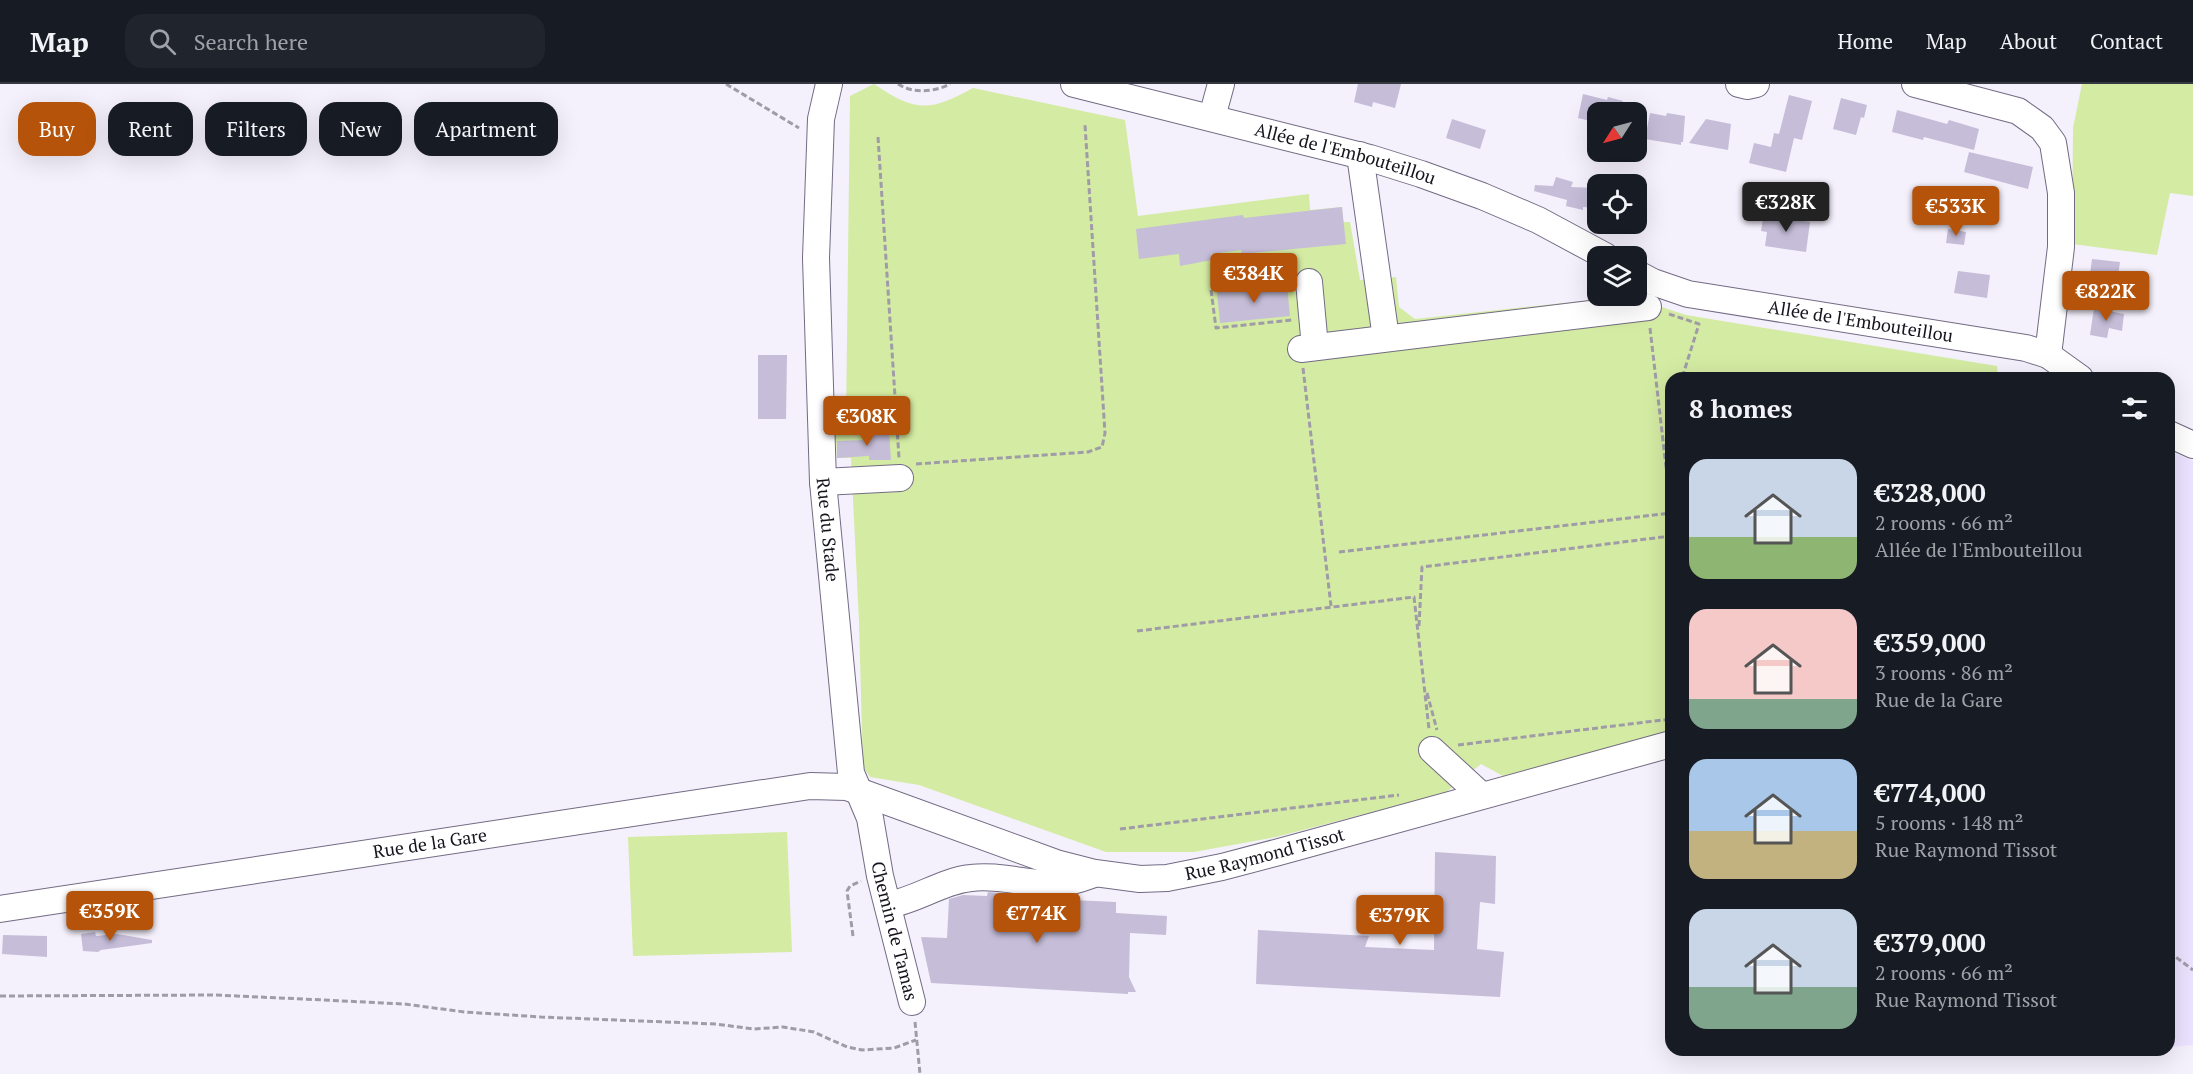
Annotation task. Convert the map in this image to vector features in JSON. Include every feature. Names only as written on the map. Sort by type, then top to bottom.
[{"type":"street","name":"Rue du Stade","points":[[829,84],[821,119],[816,258],[823,482],[851,773],[860,793]]},
{"type":"street","name":"Allée de l'Embouteillou","points":[[1074,84],[1360,155],[1421,174],[1482,196],[1538,220],[1587,246]]},
{"type":"street","points":[[1212,117],[1221,84]]},
{"type":"street","points":[[1739,84],[1747,86],[1756,84]]},
{"type":"street","points":[[1915,84],[2018,111],[2042,128],[2053,143],[2061,193],[2061,247],[2048,355]]},
{"type":"street","points":[[1360,155],[1386,338]]},
{"type":"street","name":"Allée de l'Embouteillou","points":[[1647,279],[1688,294],[2005,344],[2048,355],[2072,372]]},
{"type":"street","points":[[1309,282],[1308,348],[1648,307]]},
{"type":"street","points":[[2175,437],[2193,445]]},
{"type":"street","points":[[823,482],[899,472]]},
{"type":"street","points":[[1442,744],[1481,795]]},
{"type":"street","name":"Rue Raymond Tissot","points":[[860,793],[888,801],[1056,863],[1095,873],[1140,879],[1167,878],[1222,867],[1665,746]]},
{"type":"street","name":"Rue de la Gare","points":[[0,909],[810,786],[847,787],[860,793]]},
{"type":"street","name":"Chemin de Tamas","points":[[860,793],[870,818],[880,876],[912,1002]]},
{"type":"street","points":[[888,905],[901,903],[959,880],[998,877],[1057,884],[1095,873]]},
{"type":"path","points":[[726,84],[798,127],[820,136]]},
{"type":"path","points":[[898,84],[914,90],[930,91],[950,84]]},
{"type":"path","points":[[878,137],[899,472],[1088,452],[1102,447],[1105,433],[1085,124]]},
{"type":"path","points":[[1211,290],[1215,328],[1297,320],[1308,348],[1331,607]]},
{"type":"path","points":[[1665,457],[1648,307],[1699,324],[1684,372]]},
{"type":"path","points":[[1339,552],[1665,512]]},
{"type":"path","points":[[1418,637],[1422,567],[1665,537]]},
{"type":"path","points":[[1137,631],[1414,597],[1424,682],[1442,744]]},
{"type":"path","points":[[1424,682],[1442,744]]},
{"type":"path","points":[[1442,744],[1665,720]]},
{"type":"path","points":[[1120,829],[1401,795]]},
{"type":"path","points":[[853,936],[847,891],[850,886],[858,882],[880,876]]},
{"type":"path","points":[[2175,956],[2193,970]]},
{"type":"path","points":[[0,996],[215,995],[324,999],[563,1018],[716,1024],[753,1029],[793,1028],[814,1032],[847,1047],[862,1050],[894,1047],[916,1040]]},
{"type":"path","name":"Chemin de Tamas","points":[[912,1002],[920,1074]]},
{"type":"shaded area","points":[[2175,454],[2193,461],[2193,1045],[2175,1046]]},
{"type":"green space","points":[[874,84],[901,100],[923,106],[934,105],[973,88],[1125,120],[1138,216],[1309,194],[1310,210],[1342,207],[1343,222],[1350,222],[1360,280],[1396,277],[1399,307],[1415,319],[1587,300],[1587,306],[1647,306],[1647,302],[1686,315],[1997,366],[1998,372],[1665,372],[1665,733],[1503,776],[1481,764],[1445,793],[1276,837],[1194,852],[1106,852],[919,785],[870,777],[863,767],[851,458],[837,458],[836,442],[833,442],[832,422],[846,421],[850,96]]},
{"type":"green space","points":[[2082,84],[2193,84],[2193,196],[2170,193],[2157,255],[2072,244],[2073,128]]},
{"type":"green space","points":[[787,832],[792,952],[633,956],[628,837]]},
{"type":"building","points":[[1358,84],[1401,84],[1395,108],[1373,102],[1372,107],[1354,102]]},
{"type":"building","points":[[1583,94],[1623,101],[1587,102],[1587,120],[1578,118]]},
{"type":"building","points":[[1789,95],[1812,101],[1802,140],[1794,138],[1786,172],[1749,163],[1754,143],[1771,147],[1774,133],[1779,134]]},
{"type":"building","points":[[1841,98],[1867,105],[1856,135],[1833,129]]},
{"type":"building","points":[[1897,110],[1947,124],[1949,120],[1979,129],[1974,150],[1924,137],[1923,140],[1892,132]]},
{"type":"building","points":[[1650,113],[1685,116],[1681,145],[1647,139]]},
{"type":"building","points":[[1452,119],[1486,130],[1480,149],[1446,138]]},
{"type":"building","points":[[1706,119],[1731,124],[1728,150],[1689,143]]},
{"type":"building","points":[[1969,152],[2033,167],[2028,189],[1964,172]]},
{"type":"building","points":[[1556,177],[1573,182],[1571,187],[1587,188],[1587,207],[1583,207],[1583,210],[1566,206],[1567,200],[1534,191],[1535,185],[1553,186]]},
{"type":"building","points":[[1342,207],[1346,244],[1242,254],[1241,250],[1211,254],[1212,260],[1180,266],[1179,254],[1139,259],[1136,229],[1243,215],[1244,218]]},
{"type":"building","points":[[1764,212],[1777,215],[1777,217],[1810,222],[1806,252],[1765,246],[1767,232],[1761,231]]},
{"type":"building","points":[[1948,229],[1966,232],[1964,245],[1946,243]]},
{"type":"building","points":[[2092,259],[2120,262],[2117,284],[2095,300],[2098,283],[2089,282]]},
{"type":"building","points":[[1958,271],[1990,275],[1987,298],[1954,293]]},
{"type":"building","points":[[1287,285],[1290,316],[1220,323],[1217,292]]},
{"type":"building","points":[[2094,308],[2124,314],[2122,331],[2109,328],[2107,338],[2090,335]]},
{"type":"building","points":[[758,355],[787,355],[786,419],[758,419]]},
{"type":"building","points":[[889,431],[891,460],[869,460],[869,456],[837,458],[837,441],[866,440],[866,432]]},
{"type":"building","points":[[1435,852],[1496,856],[1495,904],[1480,902],[1477,949],[1504,952],[1500,997],[1256,984],[1258,930],[1369,936],[1365,947],[1434,950]]},
{"type":"building","points":[[988,892],[1007,894],[1007,897],[1116,902],[1116,913],[1167,916],[1166,935],[1130,933],[1129,977],[1136,992],[1128,992],[1128,994],[931,983],[921,937],[947,938],[949,899],[963,895],[987,896]]},
{"type":"building","points":[[95,932],[96,936],[117,934],[152,940],[152,943],[98,952],[83,951],[81,934]]},
{"type":"building","points":[[3,935],[47,936],[47,957],[2,954]]}]
